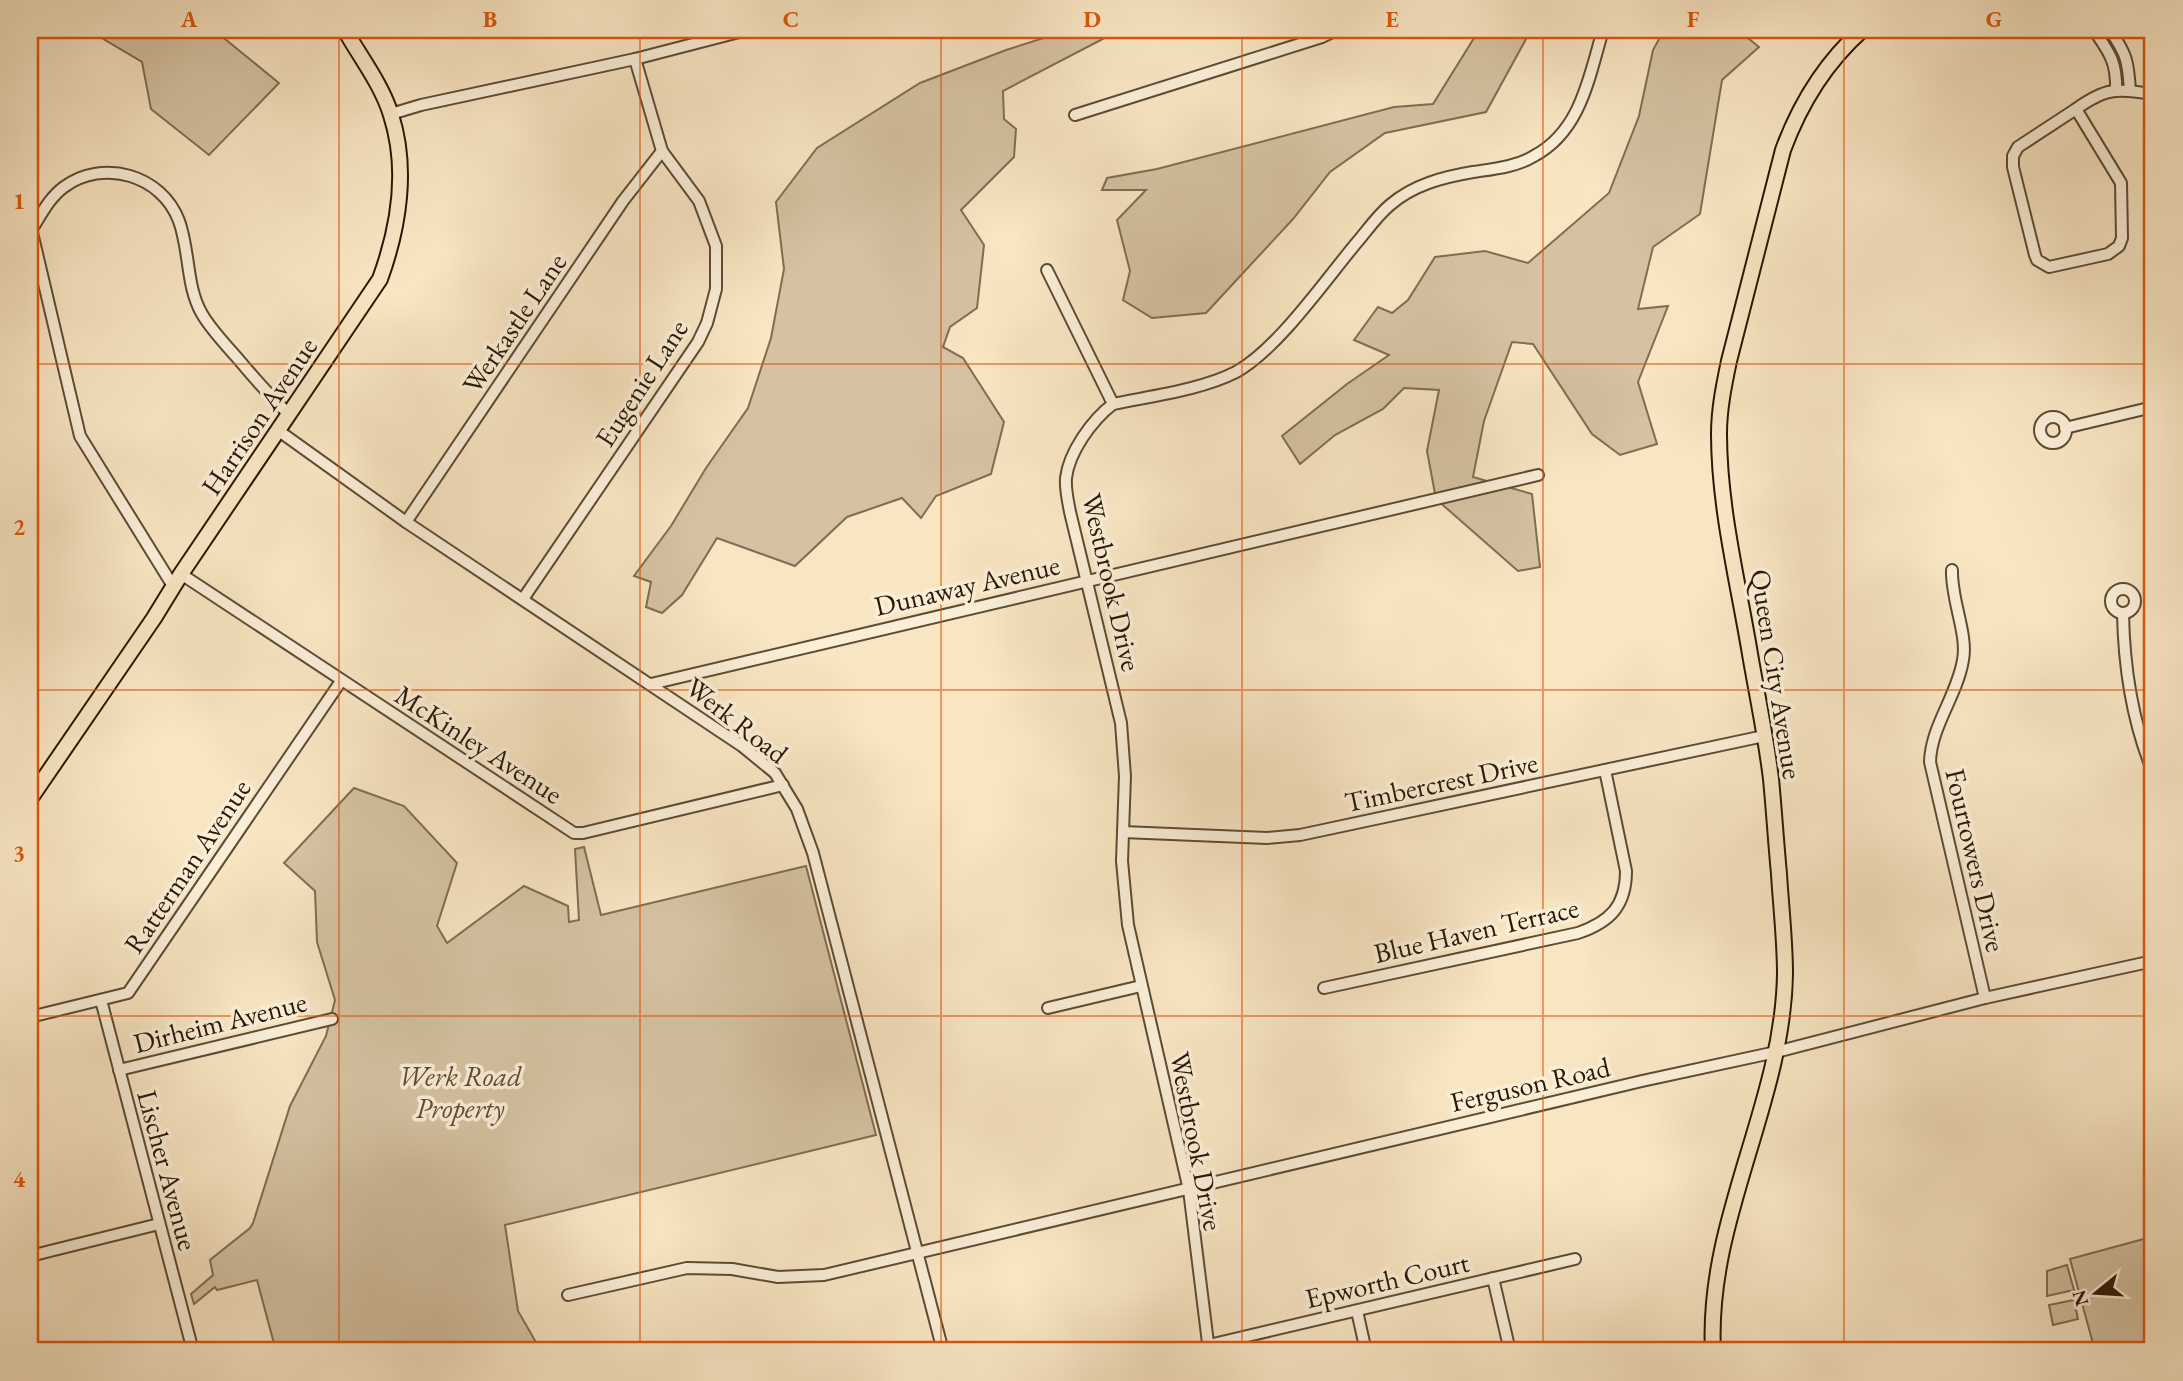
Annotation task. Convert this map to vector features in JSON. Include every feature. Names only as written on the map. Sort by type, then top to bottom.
[{"type":"main road","name":"Harrison Avenue","points":[[30,799],[380,279],[392,246],[398,214],[397,140],[391,114],[345,30]]},
{"type":"main road","name":"Queen City Avenue","points":[[1713,1351],[1713,1299],[1724,1236],[1776,1052],[1783,1016],[1784,938],[1771,779],[1724,503],[1719,432],[1723,394],[1730,353],[1783,150],[1793,124],[1819,79],[1863,30]]},
{"type":"street","points":[[391,114],[421,105],[635,59],[747,30]]},
{"type":"street","points":[[1075,115],[1337,30]]},
{"type":"street","points":[[1047,270],[1113,404],[1222,378],[1248,365],[1283,331],[1379,216],[1402,196],[1439,179],[1518,163],[1534,157],[1550,146],[1567,128],[1580,107],[1603,30]]},
{"type":"street","points":[[2094,30],[2112,57],[2116,90]]},
{"type":"street","points":[[2110,30],[2125,52],[2130,90]]},
{"type":"street","name":"Eugenie Lane","points":[[523,600],[698,342],[713,306],[718,266],[712,231],[696,197],[662,151],[635,59]]},
{"type":"street","points":[[2076,109],[2121,183],[2122,239],[2119,246],[2108,254],[2049,267],[2037,260],[2035,255],[2013,167],[2013,156],[2018,147],[2093,97],[2116,90],[2153,94]]},
{"type":"street","name":"Werkastle Lane","points":[[405,522],[623,201],[662,151]]},
{"type":"street","points":[[31,225],[54,197],[78,179],[99,173],[120,173],[134,176],[155,188],[174,210],[180,223],[196,300],[204,317],[290,415]]},
{"type":"street","name":"McKinley Avenue","points":[[31,225],[80,436],[177,580],[341,681],[574,833],[783,785]]},
{"type":"street","name":"Westbrook Drive","points":[[1113,404],[1101,413],[1074,453],[1066,480],[1070,512],[1121,723],[1125,776],[1124,891],[1130,936],[1189,1190],[1209,1348]]},
{"type":"street","points":[[2065,428],[2153,407]]},
{"type":"street","name":"Werk Road","points":[[279,431],[405,522],[742,746],[775,773],[797,809],[813,853],[943,1351]]},
{"type":"street","name":"Dunaway Avenue","points":[[652,684],[1538,475]]},
{"type":"street","name":"Fourtowers Drive","points":[[1952,569],[1952,589],[1964,654],[1960,673],[1933,740],[1930,762],[1985,998]]},
{"type":"street","points":[[2123,613],[2126,666],[2132,706],[2153,772]]},
{"type":"street","name":"Ratterman Avenue","points":[[30,1017],[128,993],[341,681]]},
{"type":"street","name":"Timbercrest Drive","points":[[1123,832],[1267,838],[1300,835],[1765,736]]},
{"type":"street","name":"Blue Haven Terrace","points":[[1324,988],[1578,933],[1604,921],[1618,906],[1626,883],[1626,871],[1605,770]]},
{"type":"street","name":"Ferguson Road","points":[[568,1295],[687,1268],[710,1267],[778,1277],[824,1275],[1642,1081],[1776,1052],[1985,998],[2153,961]]},
{"type":"street","points":[[1048,1008],[1141,986]]},
{"type":"street","name":"Lischer Avenue","points":[[101,1000],[193,1351]]},
{"type":"street","name":"Dirheim Avenue","points":[[119,1070],[332,1019]]},
{"type":"street","points":[[30,1256],[159,1224]]},
{"type":"street","name":"Epworth Court","points":[[1209,1348],[1575,1259]]},
{"type":"street","points":[[1493,1278],[1510,1351]]},
{"type":"street","points":[[1357,1311],[1366,1351]]},
{"type":"green space","points":[[94,30],[214,30],[279,83],[209,155],[151,109],[142,62],[95,34]]},
{"type":"green space","points":[[1069,30],[1120,30],[1003,91],[1004,119],[1016,129],[1014,157],[961,210],[984,245],[977,308],[950,327],[943,347],[963,358],[1004,422],[991,474],[936,496],[921,518],[902,498],[847,517],[795,566],[717,538],[682,595],[662,613],[646,607],[651,582],[634,576],[671,526],[706,468],[748,408],[771,338],[784,269],[776,202],[817,148],[920,83],[1006,50]]},
{"type":"green space","points":[[1479,30],[1531,30],[1486,112],[1385,133],[1330,172],[1293,219],[1206,313],[1152,318],[1123,300],[1130,271],[1117,220],[1146,190],[1102,190],[1107,178],[1157,169],[1394,107],[1433,104]]},
{"type":"green space","points":[[1664,30],[1745,30],[1743,34],[1759,47],[1722,80],[1700,214],[1653,247],[1638,309],[1668,306],[1638,382],[1657,444],[1620,455],[1592,434],[1533,344],[1512,342],[1484,421],[1473,477],[1532,494],[1540,567],[1518,571],[1436,499],[1427,451],[1439,390],[1404,388],[1383,409],[1335,435],[1300,464],[1282,436],[1347,384],[1389,355],[1354,340],[1378,307],[1392,313],[1408,300],[1435,257],[1485,251],[1528,263],[1609,193],[1639,116],[1653,50]]},
{"type":"green space","name":"Werk Road Property","points":[[354,788],[404,806],[457,863],[437,926],[447,943],[524,886],[568,906],[569,922],[579,920],[575,849],[584,847],[601,915],[806,866],[876,1135],[505,1225],[518,1311],[541,1351],[276,1351],[257,1280],[217,1290],[215,1287],[194,1304],[191,1294],[213,1275],[210,1260],[253,1223],[290,1106],[326,1036],[335,1000],[317,942],[315,891],[284,863]]},
{"type":"green space","points":[[2151,1237],[2153,1351],[2095,1351],[2070,1259]]},
{"type":"green space","points":[[2067,1265],[2074,1290],[2047,1296],[2047,1271]]},
{"type":"green space","points":[[2074,1300],[2078,1319],[2053,1325],[2049,1305]]}]
